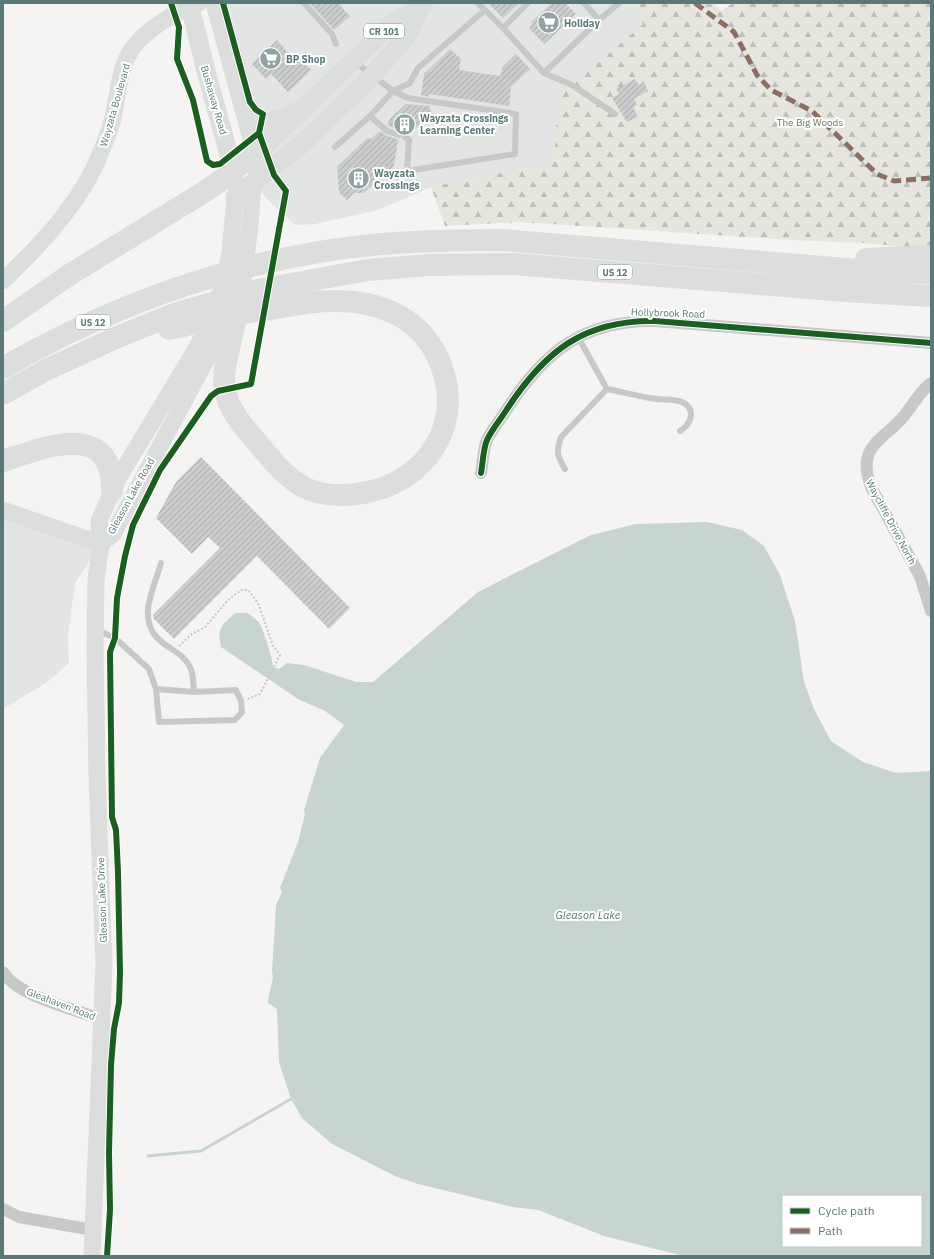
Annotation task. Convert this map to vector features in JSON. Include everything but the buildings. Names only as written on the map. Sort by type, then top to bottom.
[{"type":"highway","points":[[3,321],[69,275],[172,212],[233,172]]},
{"type":"highway","points":[[3,305],[57,266],[123,225],[148,216],[172,212]]},
{"type":"highway","name":"US 12","points":[[3,368],[58,338],[127,307],[187,286],[250,267],[304,255],[380,244],[463,240],[502,240],[882,272],[931,274]]},
{"type":"highway","points":[[807,266],[885,257],[931,256]]},
{"type":"highway","name":"US 12","points":[[3,394],[46,370],[120,336],[174,321],[258,290],[300,281],[393,267],[514,264],[845,291],[931,296]]},
{"type":"highway","points":[[174,321],[208,320],[296,304],[340,301],[382,307],[397,314],[412,324],[424,335],[441,363],[446,380],[448,394],[445,421],[440,435],[426,459],[403,479],[379,490],[366,493],[333,495],[310,490],[286,474],[242,426],[229,404],[224,380],[241,286]]},
{"type":"highway","points":[[3,461],[44,448],[79,443],[97,451],[106,459],[112,474],[112,491]]},
{"type":"main road","points":[[215,3],[252,134],[253,183]]},
{"type":"main road","name":"Bushaway Road","points":[[193,4],[201,54],[233,172],[236,197]]},
{"type":"main road","name":"Wayzata Boulevard","points":[[3,280],[55,228],[85,184],[101,152],[112,123],[124,66],[132,49],[149,31],[193,4]]},
{"type":"main road","name":"CR 101","points":[[243,105],[254,118],[266,122],[284,118],[308,105],[394,22],[422,6]]},
{"type":"main road","name":"CR 101","points":[[236,197],[300,146],[372,76],[407,36],[422,6]]},
{"type":"main road","points":[[233,172],[253,156],[308,105]]},
{"type":"main road","name":"Gleason Lake Road","points":[[100,544],[112,534],[125,511],[220,334],[241,286],[250,227],[253,183]]},
{"type":"main road","name":"Gleason Lake Road","points":[[100,544],[99,521],[112,491],[196,349],[214,314],[224,281],[230,253],[236,197]]},
{"type":"main road","points":[[3,510],[100,544]]},
{"type":"main road","name":"Gleason Lake Drive","points":[[92,1256],[104,964],[97,777],[95,629],[96,580],[100,544]]},
{"type":"street","name":"Hollybrook Road","points":[[481,473],[487,440],[518,393],[553,355],[578,337],[613,323],[654,321],[931,343]]},
{"type":"street","name":"Waycliffe Drive North","points":[[931,383],[900,420],[871,447],[866,473],[871,487],[920,576],[931,611]]},
{"type":"street","name":"Gleahaven Road","points":[[3,972],[17,986],[31,994],[102,1019]]},
{"type":"street","points":[[3,1209],[19,1217],[93,1230]]},
{"type":"lane","points":[[304,3],[332,34],[336,44]]},
{"type":"lane","points":[[478,3],[503,28],[544,74],[572,84],[615,114]]},
{"type":"lane","points":[[503,28],[528,3]]},
{"type":"lane","points":[[584,3],[599,20]]},
{"type":"lane","points":[[544,74],[599,20],[619,3]]},
{"type":"lane","points":[[335,147],[370,116],[393,91],[410,83],[418,68],[485,10]]},
{"type":"lane","points":[[354,61],[393,91],[408,98],[516,114],[514,154],[407,171],[409,140],[387,131],[370,116]]},
{"type":"lane","points":[[578,337],[607,389],[655,399],[681,401],[687,406],[691,413],[691,420],[687,427],[680,431]]},
{"type":"lane","points":[[565,469],[558,457],[558,446],[561,436],[607,389]]},
{"type":"lane","points":[[161,563],[148,610],[151,630],[173,652],[190,666],[193,675],[194,692]]},
{"type":"lane","points":[[95,629],[116,638],[149,669],[156,689],[158,722],[235,720],[242,712],[241,701],[236,690],[194,692],[156,689]]},
{"type":"path","points":[[173,652],[192,634],[205,627],[228,600],[240,590],[248,590],[258,603],[273,646],[280,655],[260,694],[241,701]]},
{"type":"shaded area","points":[[215,3],[633,3],[643,24],[558,97],[554,163],[431,187],[378,210],[315,224],[295,225],[269,201],[253,183]]},
{"type":"shaded area","points":[[3,510],[101,544],[75,583],[68,634],[69,663],[46,683],[3,709]]},
{"type":"green space","name":"The Big Woods","points":[[633,3],[713,3],[721,11],[733,3],[931,3],[931,249],[863,243],[790,240],[522,222],[445,226],[431,187],[554,163],[558,97],[643,24]]},
{"type":"water","name":"Gleason Lake","points":[[707,522],[742,530],[764,546],[780,575],[795,621],[804,682],[814,709],[831,741],[863,762],[896,773],[931,771],[931,1256],[683,1256],[604,1236],[538,1210],[513,1207],[418,1184],[395,1176],[332,1144],[302,1118],[291,1099],[279,1062],[277,1009],[268,1003],[273,979],[272,972],[276,905],[282,892],[280,888],[298,842],[305,814],[304,810],[320,758],[344,725],[325,711],[298,699],[221,647],[221,627],[235,613],[248,613],[260,624],[272,658],[273,667],[279,669],[287,663],[304,665],[356,682],[373,682],[478,592],[591,535],[636,524]]},
{"type":"waterway","points":[[148,1156],[201,1151],[291,1099]]},
{"type":"marked path","points":[[695,3],[734,32],[757,75],[771,90],[812,111],[877,174],[894,181],[931,178]]},
{"type":"cycle path","points":[[171,3],[179,27],[177,59],[193,100],[207,161],[213,165],[220,164],[259,133]]},
{"type":"cycle path","points":[[107,1256],[110,1210],[109,1153],[111,1065],[114,1029],[119,1003],[120,973],[116,830],[112,817],[110,652],[115,638],[117,598],[133,525],[160,470],[211,396],[218,391],[251,384],[286,191],[274,175],[259,133],[263,114],[256,110],[250,102],[223,3]]},
{"type":"cycle path","points":[[481,473],[485,448],[489,436],[521,389],[536,371],[552,355],[569,343],[587,333],[607,326],[630,322],[655,321],[931,343]]},
{"type":"place","name":"Holiday","points":[[549,23]]},
{"type":"place","name":"BP Shop","points":[[271,59]]},
{"type":"place","name":"Wayzata Crossings Learning Center","points":[[404,124]]},
{"type":"place","name":"Wayzata Crossings","points":[[359,179]]}]
